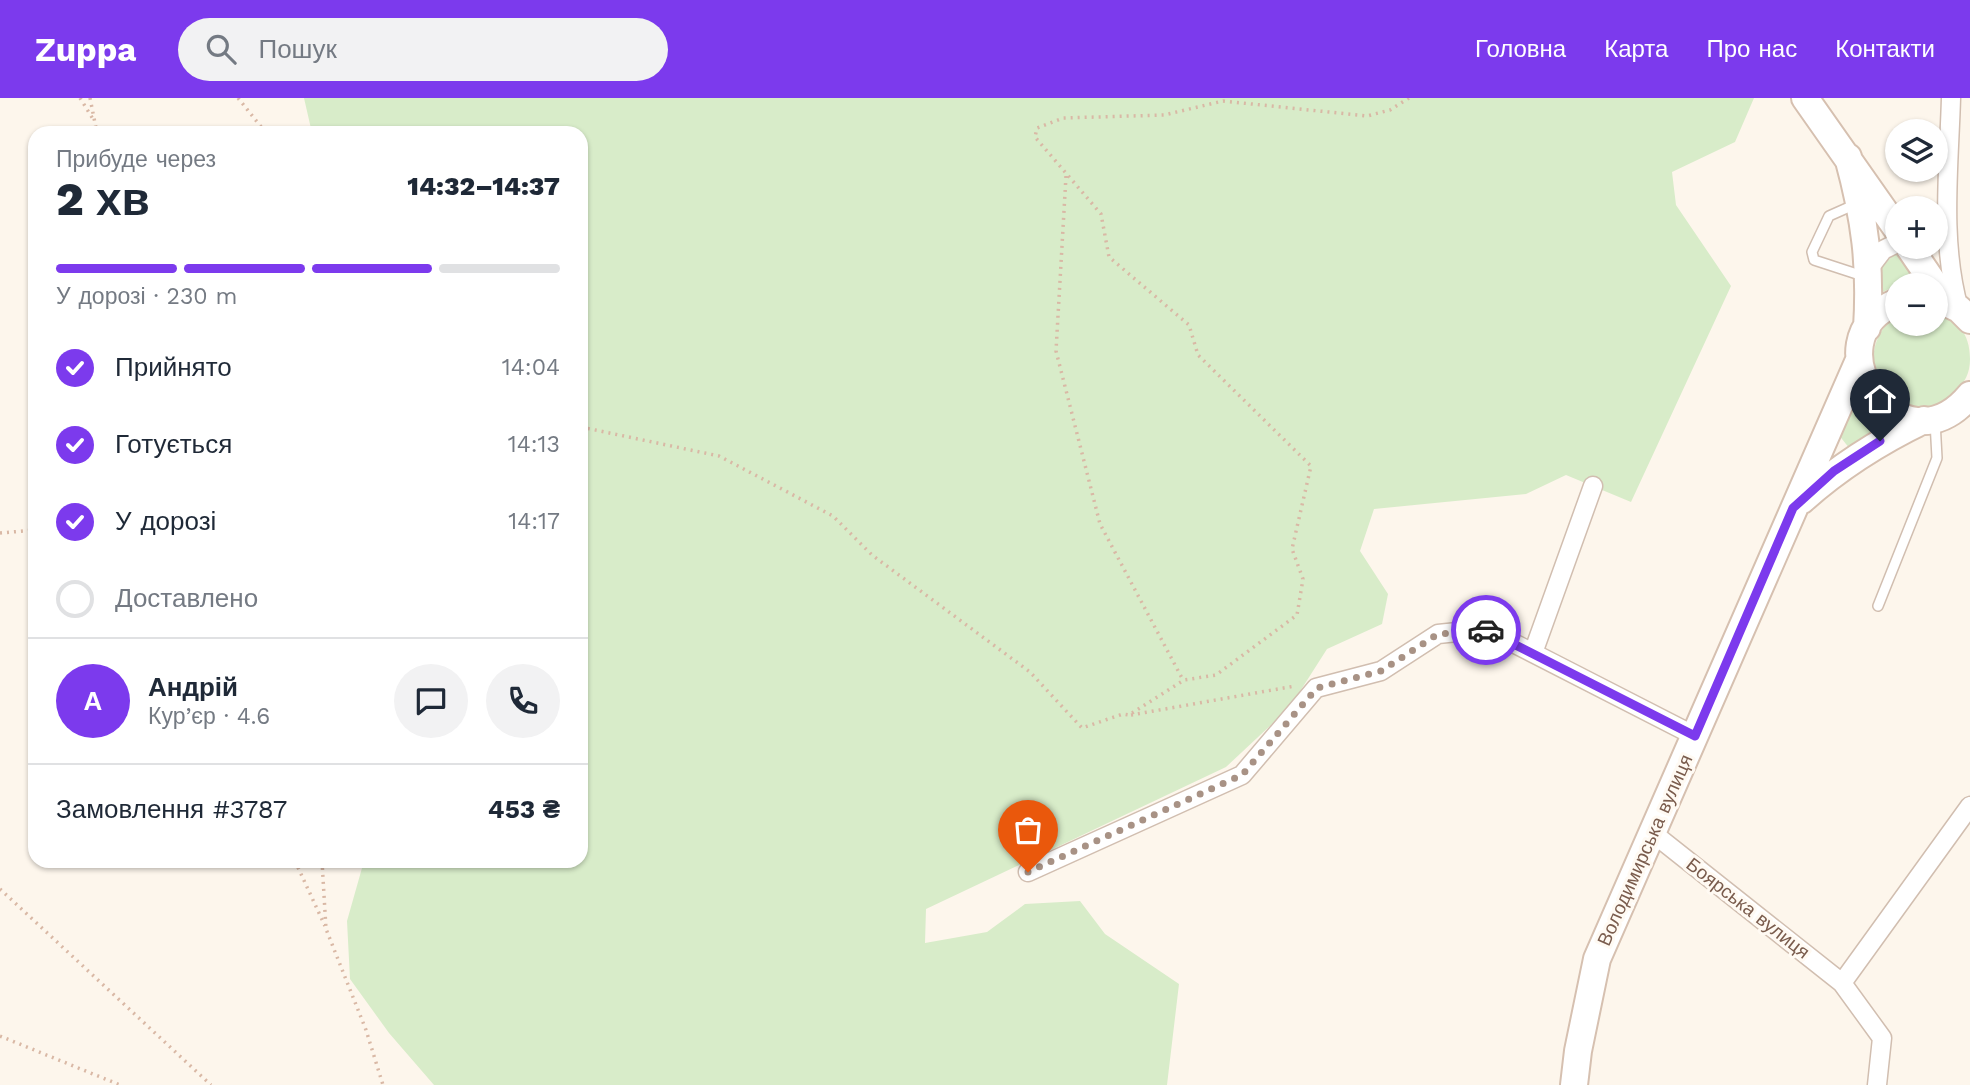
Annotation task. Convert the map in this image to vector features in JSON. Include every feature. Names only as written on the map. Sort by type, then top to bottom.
[{"type":"street","points":[[1805,98],[1885,211]]},
{"type":"street","points":[[1944,196],[1951,98]]},
{"type":"street","name":"Володимирська вулиця","points":[[1574,1085],[1597,959],[1654,834],[1859,360],[1860,343],[1867,328],[1870,272],[1861,202],[1848,157]]},
{"type":"street","points":[[1870,272],[1885,249]]},
{"type":"street","points":[[1947,259],[1951,278],[1948,294]]},
{"type":"street","points":[[1867,328],[1885,310]]},
{"type":"street","points":[[1859,360],[1864,383],[1874,398],[1888,411],[1905,418],[1943,417]]},
{"type":"street","name":"Володимирська вулиця","points":[[1793,508],[1834,471],[1880,441],[1943,417],[1970,395]]},
{"type":"street","points":[[1533,653],[1592,486]]},
{"type":"street","points":[[1028,872],[1242,775],[1317,688],[1381,671],[1438,634],[1486,629],[1695,736]]},
{"type":"street","points":[[1842,983],[1970,806]]},
{"type":"street","name":"Боярська вулиця","points":[[1654,834],[1842,983],[1882,1038],[1877,1085]]},
{"type":"lane","points":[[1861,202],[1829,216],[1812,252],[1814,260],[1870,272]]},
{"type":"lane","points":[[1878,606],[1937,458],[1943,417]]},
{"type":"path","points":[[80,98],[95,120]]},
{"type":"path","points":[[90,98],[96,126]]},
{"type":"path","points":[[238,98],[260,126]]},
{"type":"path","points":[[1129,715],[1184,680],[1216,675],[1297,615],[1303,579],[1292,549],[1311,466],[1198,355],[1189,325],[1110,257],[1101,214],[1035,137],[1037,128],[1063,118],[1164,115],[1223,101],[1367,116],[1390,110],[1409,98]]},
{"type":"path","points":[[1067,173],[1056,351],[1100,524],[1184,680]]},
{"type":"path","points":[[588,429],[719,456],[833,516],[872,555],[1030,672],[1082,728],[1123,714],[1301,685]]},
{"type":"path","points":[[0,533],[28,531]]},
{"type":"path","points":[[298,868],[366,1030],[383,1085]]},
{"type":"path","points":[[322,868],[326,929]]},
{"type":"path","points":[[0,889],[211,1085]]},
{"type":"path","points":[[0,1036],[120,1085]]},
{"type":"green space","points":[[304,98],[1754,98],[1735,142],[1672,172],[1676,205],[1731,286],[1631,502],[1566,475],[1526,494],[1374,509],[1360,551],[1388,594],[1382,624],[1327,649],[1290,707],[1226,767],[926,909],[925,943],[987,932],[1025,904],[1080,901],[1105,934],[1179,984],[1167,1085],[434,1085],[389,1033],[350,979],[347,921],[362,868],[588,868],[588,126],[310,126]]},
{"type":"green space","points":[[1890,259],[1905,259],[1916,273],[1885,273],[1885,291],[1877,295],[1881,268]]},
{"type":"green space","points":[[1948,318],[1961,329],[1968,342],[1969,369],[1964,381],[1956,392],[1938,405],[1919,407],[1901,402],[1886,390],[1877,374],[1874,354],[1880,334],[1885,328],[1885,336],[1948,336]]},
{"type":"green space","points":[[1858,399],[1867,411],[1890,428],[1850,449],[1838,434]]},
{"type":"way so far","points":[[1028,872],[1242,775],[1317,688],[1381,671],[1438,634],[1486,630]]},
{"type":"route","points":[[1486,630],[1695,736],[1793,508],[1834,471],[1880,441]]}]
